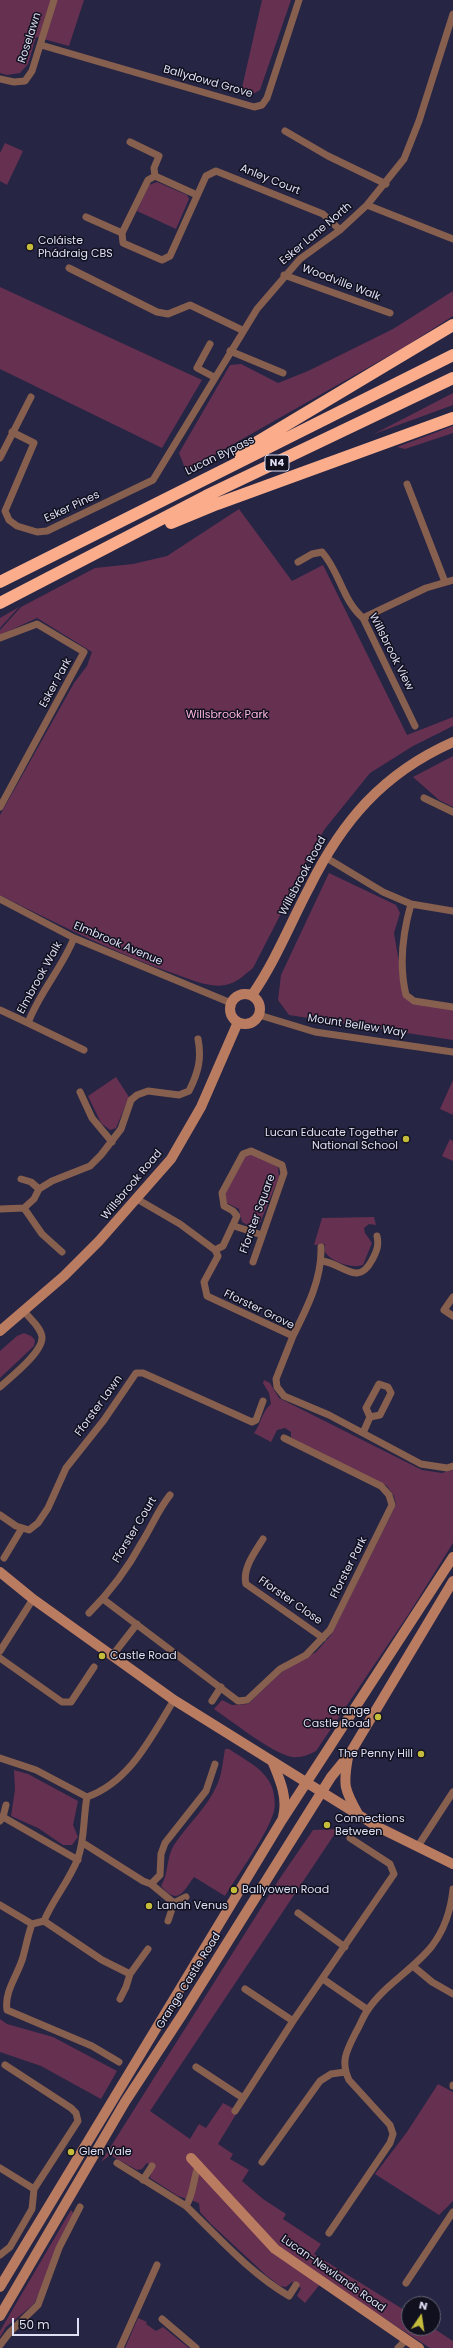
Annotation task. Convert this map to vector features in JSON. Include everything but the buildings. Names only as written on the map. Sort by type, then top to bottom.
[{"type":"highway","points":[[150,506],[453,325]]},
{"type":"highway","name":"Lucan Bypass","points":[[0,582],[453,355]]},
{"type":"highway","name":"N4","points":[[0,603],[206,496],[453,378]]},
{"type":"highway","points":[[102,551],[217,504],[453,418]]},
{"type":"main road","name":"Willsbrook Road","points":[[252,995],[279,948],[325,858],[355,813],[378,789],[420,759],[453,742]]},
{"type":"main road","points":[[242,994],[252,995],[259,1002],[259,1015],[251,1022],[238,1022],[230,1012],[231,1003],[242,994]]},
{"type":"main road","name":"Willsbrook Road","points":[[0,1331],[64,1276],[137,1199],[171,1159],[201,1107],[238,1022]]},
{"type":"main road","name":"Grange Castle Road","points":[[0,2287],[282,1820],[453,1557]]},
{"type":"main road","points":[[0,1572],[33,1599],[174,1700],[378,1827],[453,1864]]},
{"type":"main road","name":"Grange Castle Road","points":[[0,2316],[125,2102],[321,1792],[349,1755],[453,1581]]},
{"type":"main road","points":[[349,1755],[344,1778],[346,1791],[358,1814]]},
{"type":"main road","points":[[273,1763],[281,1783],[284,1796],[285,1808],[282,1820]]},
{"type":"main road","name":"Lucan-Newlands Road","points":[[191,2158],[275,2249],[419,2348]]},
{"type":"street","name":"Roselawn","points":[[0,79],[14,82],[25,80],[32,71],[54,0]]},
{"type":"street","name":"Ballydowd Grove","points":[[41,45],[254,107],[262,105],[267,98],[299,0]]},
{"type":"street","name":"Esker Lane North","points":[[132,490],[153,480],[242,330],[284,275],[300,259],[340,230],[367,205],[386,184],[404,159],[419,121],[453,14]]},
{"type":"street","points":[[285,131],[328,156],[386,184]]},
{"type":"street","points":[[130,142],[159,156],[154,168],[155,176]]},
{"type":"street","name":"Anley Court","points":[[86,217],[122,233],[123,242],[162,260],[170,256],[206,176],[216,171],[323,214],[340,230]]},
{"type":"street","points":[[155,176],[197,195]]},
{"type":"street","points":[[122,233],[148,180],[155,176]]},
{"type":"street","points":[[367,205],[453,239]]},
{"type":"street","points":[[69,268],[157,312],[168,314],[190,305],[242,330]]},
{"type":"street","name":"Woodville Walk","points":[[284,275],[390,313]]},
{"type":"street","points":[[210,344],[197,368],[214,377]]},
{"type":"street","points":[[230,351],[283,373]]},
{"type":"street","points":[[0,458],[31,397]]},
{"type":"street","name":"Esker Pines","points":[[12,432],[34,443],[4,511],[9,520],[17,526],[36,532],[47,531],[132,490]]},
{"type":"street","points":[[407,484],[445,582]]},
{"type":"street","name":"Willsbrook View","points":[[298,562],[312,554],[322,552],[328,559],[347,600],[354,610],[363,618],[415,726]]},
{"type":"street","points":[[363,618],[426,588],[453,580]]},
{"type":"street","name":"Esker Park","points":[[0,638],[37,624],[84,652],[0,807]]},
{"type":"street","points":[[424,798],[453,812]]},
{"type":"street","points":[[325,858],[383,892],[411,904],[453,911]]},
{"type":"street","name":"Elmbrook Avenue","points":[[0,899],[74,938],[231,1003]]},
{"type":"street","points":[[411,904],[403,946],[406,995],[414,1001],[453,1007]]},
{"type":"street","name":"Elmbrook Walk","points":[[0,1010],[28,1023],[33,1008],[67,955],[74,938]]},
{"type":"street","name":"Mount Bellew Way","points":[[259,1015],[315,1032],[453,1052]]},
{"type":"street","points":[[28,1023],[84,1050]]},
{"type":"street","points":[[0,1209],[24,1208],[34,1199],[39,1189],[52,1181],[90,1166],[112,1142],[127,1115],[131,1100],[137,1095],[148,1091],[178,1095],[188,1091],[198,1073],[200,1060],[198,1039]]},
{"type":"street","points":[[80,1092],[92,1118],[112,1142]]},
{"type":"street","name":"Fforster Square","points":[[215,1250],[223,1246],[234,1226],[237,1216],[233,1211],[224,1206],[222,1192],[243,1154],[251,1151],[282,1165],[284,1168],[282,1182],[252,1262]]},
{"type":"street","points":[[21,1179],[31,1182],[39,1189]]},
{"type":"street","points":[[137,1199],[180,1224],[215,1250]]},
{"type":"street","points":[[24,1208],[42,1234],[62,1252]]},
{"type":"street","points":[[234,1226],[262,1235]]},
{"type":"street","points":[[322,1261],[330,1262],[356,1274],[361,1274],[367,1270],[374,1256],[379,1244],[377,1236]]},
{"type":"street","points":[[293,1336],[308,1306],[322,1261],[321,1247]]},
{"type":"street","name":"Fforster Grove","points":[[215,1250],[218,1256],[204,1282],[207,1296],[293,1336],[276,1379],[277,1387],[284,1396],[363,1432],[421,1464],[447,1468],[453,1466]]},
{"type":"street","points":[[453,1297],[444,1310],[453,1316]]},
{"type":"street","points":[[0,1387],[40,1347],[42,1336],[37,1326],[24,1311]]},
{"type":"street","name":"Fforster Lawn","points":[[22,1528],[29,1530],[38,1523],[48,1508],[66,1468],[104,1420],[136,1373],[144,1373],[252,1422],[256,1420],[263,1401]]},
{"type":"street","points":[[363,1432],[370,1417],[366,1408],[376,1386],[379,1384],[388,1387],[391,1393],[380,1415],[370,1417]]},
{"type":"street","name":"Fforster Park","points":[[103,1599],[238,1701],[247,1700],[276,1673],[306,1655],[330,1630],[392,1505],[389,1495],[381,1486],[284,1438]]},
{"type":"street","name":"Fforster Court","points":[[89,1613],[103,1599],[129,1564],[159,1510],[170,1495]]},
{"type":"street","points":[[0,1515],[22,1528],[4,1558]]},
{"type":"street","name":"Fforster Close","points":[[263,1539],[248,1565],[244,1577],[246,1584],[323,1638]]},
{"type":"street","points":[[0,1651],[33,1599]]},
{"type":"street","points":[[112,1656],[137,1624]]},
{"type":"street","points":[[0,1658],[62,1702],[72,1702],[94,1667]]},
{"type":"street","points":[[212,1701],[221,1687]]},
{"type":"street","points":[[0,1758],[43,1773],[87,1797],[102,1792],[116,1782],[132,1764],[174,1700]]},
{"type":"street","points":[[151,1884],[160,1875],[161,1854],[165,1843],[206,1791],[216,1764]]},
{"type":"street","points":[[418,1846],[453,1792]]},
{"type":"street","points":[[0,1905],[32,1924],[44,1921],[78,1860],[83,1843],[84,1812],[87,1797]]},
{"type":"street","points":[[6,1805],[2,1819],[78,1860]]},
{"type":"street","points":[[235,2111],[293,2021],[394,1874],[390,1864],[350,1838]]},
{"type":"street","points":[[83,1843],[143,1881],[151,1884],[174,1903]]},
{"type":"street","points":[[330,2233],[390,2144],[393,2134],[390,2125],[349,2080],[345,2072],[345,2053],[368,2010],[398,1978],[414,1967],[432,1945],[442,1929],[451,1904],[453,1890]]},
{"type":"street","points":[[168,1920],[174,1903],[186,1897]]},
{"type":"street","points":[[298,1913],[345,1947]]},
{"type":"street","points":[[44,1921],[102,1960],[130,1974]]},
{"type":"street","points":[[32,1924],[24,1947],[24,1956],[5,2000],[6,2010],[92,2046],[119,2062]]},
{"type":"street","points":[[120,1999],[130,1974],[148,1949]]},
{"type":"street","points":[[414,1967],[432,1982],[453,1994]]},
{"type":"street","points":[[323,1979],[368,2010]]},
{"type":"street","points":[[245,1989],[293,2021]]},
{"type":"street","points":[[0,2255],[10,2247],[32,2209],[34,2189],[78,2122],[76,2113],[4,2065]]},
{"type":"street","points":[[196,2067],[243,2098]]},
{"type":"street","points":[[262,2162],[320,2081],[331,2074],[345,2072]]},
{"type":"street","points":[[117,2163],[186,2206],[243,2262],[289,2296],[296,2285]]},
{"type":"street","points":[[143,2180],[152,2166]]},
{"type":"street","points":[[186,2206],[194,2186],[194,2176],[198,2167]]},
{"type":"street","points":[[0,2168],[34,2189]]},
{"type":"street","points":[[0,2345],[10,2332],[38,2306],[59,2248],[80,2207]]},
{"type":"street","points":[[406,2284],[453,2212]]},
{"type":"street","points":[[120,2348],[157,2265]]},
{"type":"street","points":[[162,2319],[196,2348]]},
{"type":"street","points":[[398,2348],[406,2340]]},
{"type":"green space","points":[[0,0],[84,0],[69,46],[36,37],[28,64],[20,73],[7,75],[0,73]]},
{"type":"green space","points":[[262,0],[291,0],[260,90],[253,94],[241,92]]},
{"type":"green space","points":[[5,143],[23,151],[7,185],[0,181],[0,153]]},
{"type":"green space","points":[[157,182],[187,195],[189,199],[176,229],[137,211],[149,185]]},
{"type":"green space","points":[[0,287],[202,380],[162,448],[0,369]]},
{"type":"green space","points":[[453,291],[453,316],[406,346],[186,471],[179,453],[230,365],[241,364],[278,383],[308,371],[393,329]]},
{"type":"green space","points":[[453,393],[453,405],[374,434]]},
{"type":"green space","points":[[453,426],[453,433],[405,449],[397,447]]},
{"type":"green space","name":"Willsbrook Park","points":[[239,509],[292,581],[323,565],[407,735],[453,717],[453,726],[413,746],[370,773],[324,830],[253,968],[233,982],[219,986],[195,981],[132,958],[0,895],[0,815],[74,683],[87,666],[92,652],[37,618],[0,635],[0,630],[21,607],[95,568],[133,564],[167,556]]},
{"type":"green space","points":[[19,607],[0,628],[0,618]]},
{"type":"green space","points":[[453,756],[453,807],[439,800],[413,777]]},
{"type":"green space","points":[[329,873],[396,905],[400,913],[394,933],[405,997],[453,1009],[453,1040],[289,1015],[278,1000],[281,975]]},
{"type":"green space","points":[[116,1077],[129,1097],[116,1128],[110,1130],[101,1123],[88,1096]]},
{"type":"green space","points":[[453,1080],[453,1115],[440,1109]]},
{"type":"green space","points":[[450,1139],[453,1141],[453,1161],[442,1156]]},
{"type":"green space","points":[[246,1155],[255,1155],[278,1167],[279,1177],[260,1223],[249,1226],[242,1222],[239,1209],[227,1203],[225,1194]]},
{"type":"green space","points":[[374,1217],[376,1225],[369,1224],[364,1228],[365,1233],[372,1243],[363,1265],[353,1266],[337,1262],[325,1252],[325,1244],[314,1245],[322,1218]]},
{"type":"green space","points":[[24,1333],[31,1336],[35,1340],[34,1346],[0,1378],[0,1351],[17,1336]]},
{"type":"green space","points":[[264,1380],[270,1383],[279,1398],[422,1470],[442,1473],[453,1470],[453,1543],[410,1612],[316,1751],[298,1757],[292,1757],[274,1750],[214,1709],[222,1700],[232,1705],[248,1704],[283,1671],[316,1652],[331,1635],[396,1505],[394,1496],[387,1486],[297,1441],[291,1437],[291,1432],[285,1428],[277,1430],[271,1442],[254,1433],[266,1410],[271,1404],[269,1393],[263,1383]]},
{"type":"green space","points":[[225,1749],[229,1749],[251,1763],[266,1776],[272,1788],[275,1800],[275,1807],[271,1820],[266,1831],[225,1896],[194,1877],[187,1888],[180,1895],[172,1895],[161,1886],[164,1881],[171,1850],[179,1837],[203,1809],[213,1793],[220,1777]]},
{"type":"green space","points":[[14,1770],[28,1774],[78,1801],[73,1825],[78,1837],[72,1845],[63,1845],[38,1828],[11,1816],[15,1790]]},
{"type":"green space","points":[[338,1829],[150,2111],[190,2139],[199,2124],[206,2128],[223,2103],[238,2111],[218,2144],[233,2154],[230,2159],[249,2170],[242,2181],[263,2199],[286,2214],[283,2219],[321,2244],[314,2254],[401,2308],[401,2329],[324,2279],[305,2303],[297,2296],[301,2288],[292,2282],[286,2287],[280,2286],[267,2276],[211,2224],[200,2212],[199,2203],[178,2196],[150,2178],[153,2167],[147,2163],[142,2169],[137,2170],[110,2155],[101,2162],[278,1881],[313,1830]]},
{"type":"green space","points":[[0,2019],[7,2024],[53,2037],[117,2071],[101,2099],[41,2066],[0,2052]]},
{"type":"green space","points":[[438,2084],[453,2092],[453,2201],[439,2215],[375,2174],[407,2132]]},
{"type":"green space","points":[[71,2210],[74,2214],[34,2304],[6,2327],[0,2337],[0,2331]]},
{"type":"green space","points":[[138,2318],[147,2322],[146,2324],[156,2331],[163,2327],[189,2348],[125,2348]]},
{"type":"green space","points":[[441,2333],[453,2341],[453,2348],[430,2348],[412,2336],[441,2336]]},
{"type":"place","name":"Coláiste Phádraig CBS","points":[[30,247]]},
{"type":"place","name":"Lucan Educate Together National School","points":[[406,1139]]},
{"type":"place","name":"Castle Road","points":[[102,1656]]},
{"type":"place","name":"Grange Castle Road","points":[[378,1717]]},
{"type":"place","name":"The Penny Hill","points":[[421,1754]]},
{"type":"place","name":"Connections Between","points":[[327,1825]]},
{"type":"place","name":"Ballyowen Road","points":[[234,1890]]},
{"type":"place","name":"Lanah Venus","points":[[149,1906]]},
{"type":"place","name":"Glen Vale","points":[[71,2152]]}]
